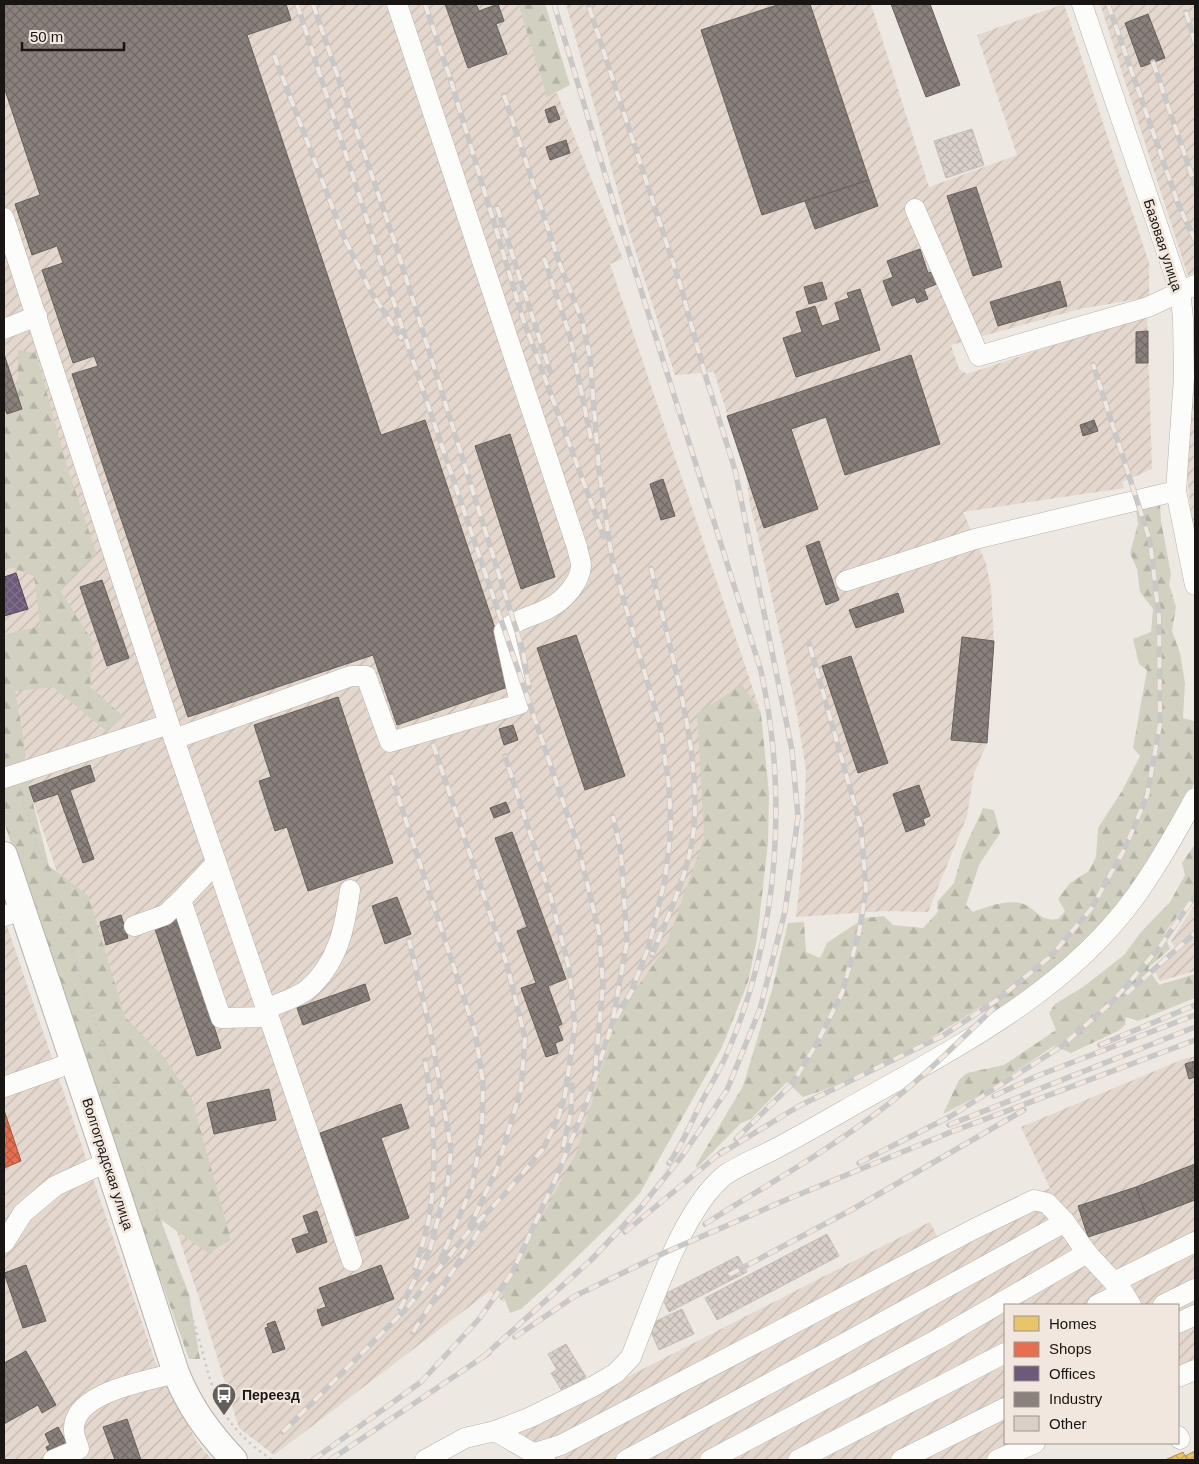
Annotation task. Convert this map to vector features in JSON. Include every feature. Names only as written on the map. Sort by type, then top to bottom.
[{"type":"main road","name":"Волгоградская улица","points":[[4,855],[13,913],[74,1062],[176,1373],[183,1391],[206,1429],[232,1459]]},
{"type":"street","points":[[9,776],[171,731],[351,676],[366,676],[390,742],[520,704],[504,631],[514,622],[550,608],[567,595],[577,581],[581,566],[577,547],[397,4]]},
{"type":"street","name":"Базовая улица","points":[[1082,4],[1188,288],[1183,318],[1184,377],[1176,491],[1195,585]]},
{"type":"street","points":[[915,210],[979,356],[1148,307],[1188,288]]},
{"type":"street","points":[[4,218],[171,731],[352,1261]]},
{"type":"street","points":[[4,328],[37,316]]},
{"type":"street","points":[[846,581],[975,538],[1176,491]]},
{"type":"street","points":[[427,1460],[465,1438],[495,1431],[532,1417],[616,1373],[631,1357],[687,1222],[705,1197],[726,1175],[959,1046],[1029,1001],[1078,960],[1134,898],[1164,853],[1195,798]]},
{"type":"street","points":[[134,926],[165,915],[216,863]]},
{"type":"street","points":[[181,900],[221,1018],[267,1013],[307,990],[329,966],[345,928],[350,890]]},
{"type":"street","points":[[4,1087],[74,1062]]},
{"type":"street","points":[[4,1243],[23,1213],[54,1186],[107,1162]]},
{"type":"street","points":[[495,1431],[540,1457],[974,1229],[1034,1200],[1047,1203],[1065,1222],[1087,1253],[1123,1293]]},
{"type":"street","points":[[626,1460],[845,1343],[1065,1222]]},
{"type":"street","points":[[1099,1304],[1123,1293],[1195,1242]]},
{"type":"street","points":[[710,1460],[938,1339],[1087,1253]]},
{"type":"street","points":[[1165,1304],[1195,1289]]},
{"type":"street","points":[[1179,1323],[1195,1315]]},
{"type":"street","points":[[798,1460],[1004,1354]]},
{"type":"street","points":[[1179,1377],[1195,1370]]},
{"type":"street","points":[[53,1460],[83,1455],[74,1429],[79,1412],[95,1397],[176,1373]]},
{"type":"street","points":[[901,1460],[1004,1408]]},
{"type":"street","points":[[997,1460],[1033,1444]]},
{"type":"path","points":[[4,745],[9,776],[199,1339],[213,1392],[228,1421],[259,1451],[272,1460]]},
{"type":"shaded area","points":[[4,4],[518,4],[547,96],[557,93],[623,259],[610,264],[761,713],[615,1207],[503,1302],[490,1291],[274,1455],[239,1428],[198,1295],[4,714]]},
{"type":"shaded area","points":[[566,4],[871,4],[929,187],[1017,155],[977,35],[1064,4],[1149,263],[1149,297],[1080,309],[951,345],[959,369],[967,374],[1147,314],[1152,469],[1122,482],[1124,488],[963,512],[986,563],[991,589],[994,641],[987,743],[974,773],[967,816],[928,912],[884,911],[796,917],[802,862],[806,771],[797,714],[750,505],[746,473],[714,372],[675,375],[627,225]]},
{"type":"shaded area","points":[[1100,4],[1195,4],[1195,273],[1188,276]]},
{"type":"shaded area","points":[[1195,383],[1195,549],[1187,475],[1189,385]]},
{"type":"shaded area","points":[[1195,904],[1195,971],[1160,981],[1155,972],[1176,950],[1171,941]]},
{"type":"shaded area","points":[[4,917],[155,1361],[197,1442],[212,1460],[4,1460]]},
{"type":"shaded area","points":[[1195,1056],[1195,1374],[1179,1382],[1179,1304],[1004,1304],[1004,1444],[1043,1444],[1006,1460],[527,1460],[514,1435],[930,1222],[939,1240],[953,1236],[1050,1188],[1021,1127],[1181,1060]]},
{"type":"green space","points":[[518,4],[545,4],[570,85],[547,97]]},
{"type":"green space","points":[[18,350],[36,353],[66,463],[96,552],[60,590],[93,642],[90,687],[124,717],[106,731],[53,687],[15,691],[29,787],[49,866],[88,895],[125,1017],[163,1056],[192,1099],[231,1240],[208,1253],[160,1219],[189,1294],[200,1359],[189,1359],[116,1155],[4,822],[4,635],[40,626],[34,576],[10,567],[4,568],[4,386],[18,384]]},
{"type":"green space","points":[[1160,503],[1161,521],[1171,574],[1169,584],[1176,607],[1172,631],[1180,653],[1185,683],[1183,718],[1194,721],[1195,782],[1158,852],[1094,937],[990,1020],[982,1006],[940,1033],[895,1058],[827,1089],[803,1097],[787,1082],[751,1119],[741,1123],[697,1168],[696,1165],[743,1086],[772,990],[788,923],[804,922],[806,952],[820,958],[827,943],[865,918],[884,916],[893,925],[923,928],[938,912],[937,902],[954,883],[962,854],[983,808],[994,810],[1000,833],[979,865],[966,905],[973,912],[1002,903],[1014,902],[1026,905],[1041,916],[1051,919],[1058,919],[1065,911],[1058,899],[1070,883],[1089,871],[1096,857],[1098,828],[1122,791],[1140,756],[1133,748],[1147,670],[1139,664],[1133,639],[1151,632],[1153,609],[1140,592],[1137,569],[1130,553],[1138,524],[1136,509]]},
{"type":"green space","points":[[742,685],[761,713],[769,794],[768,843],[757,939],[748,982],[722,1047],[640,1193],[550,1283],[521,1309],[510,1313],[502,1292],[577,1151],[618,1015],[665,948],[704,838],[697,713]]},
{"type":"green space","points":[[1195,844],[1195,892],[1164,934],[1170,949],[1148,968],[1159,985],[1195,974],[1195,998],[1138,1021],[1126,1017],[1125,1025],[1118,1031],[1071,1053],[1054,1046],[982,1094],[943,1114],[959,1080],[967,1073],[1004,1065],[1056,1030],[1049,1013],[1055,1004],[1083,987],[1124,955],[1141,932],[1170,902],[1185,875],[1182,863]]},
{"type":"building: Homes","points":[[1195,1451],[1195,1460],[1187,1460],[1185,1456]]},
{"type":"building: Homes","points":[[1183,1452],[1187,1460],[1165,1460]]},
{"type":"building: Shops","points":[[4,1110],[21,1161],[4,1168]]},
{"type":"building: Offices","points":[[16,573],[28,609],[4,616],[4,577]]},
{"type":"building: Industry","points":[[4,4],[286,4],[291,20],[247,35],[381,435],[425,420],[514,685],[397,725],[373,655],[188,717],[72,374],[98,366],[94,356],[73,363],[42,270],[63,263],[57,246],[32,255],[15,204],[40,195],[4,87]]},
{"type":"building: Industry","points":[[445,4],[476,4],[479,11],[498,4],[504,21],[496,24],[507,54],[468,68]]},
{"type":"building: Industry","points":[[780,4],[810,4],[869,180],[762,215],[701,30]]},
{"type":"building: Industry","points":[[891,4],[930,4],[960,85],[926,97]]},
{"type":"building: Industry","points":[[1148,14],[1165,58],[1141,67],[1125,23]]},
{"type":"building: Industry","points":[[555,106],[560,119],[549,123],[545,110]]},
{"type":"building: Industry","points":[[566,140],[570,153],[550,160],[546,147]]},
{"type":"building: Industry","points":[[869,180],[878,206],[815,229],[805,201]]},
{"type":"building: Industry","points":[[976,187],[1002,267],[973,276],[947,196]]},
{"type":"building: Industry","points":[[920,249],[928,273],[933,272],[937,284],[924,289],[928,299],[917,303],[915,297],[892,306],[883,281],[893,277],[887,261]]},
{"type":"building: Industry","points":[[1060,281],[1067,306],[998,326],[990,302]]},
{"type":"building: Industry","points":[[822,282],[827,299],[809,304],[804,287]]},
{"type":"building: Industry","points":[[860,289],[880,350],[796,377],[783,338],[802,332],[796,312],[815,306],[822,326],[840,320],[835,303],[849,298],[847,293]]},
{"type":"building: Industry","points":[[1148,331],[1148,363],[1136,363],[1136,332]]},
{"type":"building: Industry","points":[[4,354],[22,409],[7,414],[4,406]]},
{"type":"building: Industry","points":[[911,355],[940,444],[845,475],[826,417],[791,429],[818,509],[764,528],[727,416]]},
{"type":"building: Industry","points":[[1094,420],[1098,431],[1083,436],[1080,425]]},
{"type":"building: Industry","points":[[510,434],[555,577],[521,589],[475,446]]},
{"type":"building: Industry","points":[[663,479],[675,516],[661,520],[650,484]]},
{"type":"building: Industry","points":[[819,541],[839,600],[826,605],[806,546]]},
{"type":"building: Industry","points":[[102,580],[129,658],[107,666],[80,587]]},
{"type":"building: Industry","points":[[898,593],[904,612],[856,628],[849,610]]},
{"type":"building: Industry","points":[[576,635],[625,776],[585,790],[537,648]]},
{"type":"building: Industry","points":[[962,637],[994,641],[987,743],[951,740]]},
{"type":"building: Industry","points":[[851,656],[888,763],[858,773],[822,666]]},
{"type":"building: Industry","points":[[338,697],[393,863],[308,891],[287,827],[275,831],[259,781],[271,777],[254,725]]},
{"type":"building: Industry","points":[[513,725],[518,740],[504,745],[499,729]]},
{"type":"building: Industry","points":[[90,765],[95,781],[70,790],[94,859],[83,863],[58,794],[34,802],[29,787]]},
{"type":"building: Industry","points":[[919,785],[930,816],[923,819],[925,825],[906,832],[893,794]]},
{"type":"building: Industry","points":[[506,802],[510,812],[494,818],[490,808]]},
{"type":"building: Industry","points":[[512,832],[566,979],[548,986],[562,1024],[558,1026],[563,1040],[555,1043],[558,1053],[546,1057],[521,988],[536,983],[517,931],[527,927],[495,838]]},
{"type":"building: Industry","points":[[397,897],[411,934],[385,944],[372,906]]},
{"type":"building: Industry","points":[[121,915],[128,938],[106,945],[100,922]]},
{"type":"building: Industry","points":[[179,918],[221,1048],[197,1056],[154,926]]},
{"type":"building: Industry","points":[[365,984],[370,1000],[303,1025],[297,1008]]},
{"type":"building: Industry","points":[[1195,1061],[1195,1077],[1189,1079],[1185,1064]]},
{"type":"building: Industry","points":[[269,1089],[276,1120],[214,1134],[207,1103]]},
{"type":"building: Industry","points":[[401,1104],[409,1128],[381,1138],[409,1218],[356,1236],[320,1133]]},
{"type":"building: Industry","points":[[1195,1164],[1195,1200],[1147,1218],[1136,1187]]},
{"type":"building: Industry","points":[[1136,1187],[1147,1218],[1088,1237],[1078,1206]]},
{"type":"building: Industry","points":[[317,1211],[327,1242],[297,1253],[292,1239],[309,1233],[303,1216]]},
{"type":"building: Industry","points":[[26,1265],[46,1321],[23,1328],[4,1273]]},
{"type":"building: Industry","points":[[381,1265],[394,1299],[322,1326],[317,1310],[326,1307],[319,1288]]},
{"type":"building: Industry","points":[[275,1321],[285,1349],[273,1353],[265,1328],[268,1327],[267,1324]]},
{"type":"building: Industry","points":[[26,1351],[56,1405],[42,1413],[38,1405],[4,1424],[4,1363]]},
{"type":"building: Industry","points":[[127,1419],[141,1460],[115,1460],[103,1427]]},
{"type":"building: Industry","points":[[58,1427],[65,1440],[70,1438],[74,1446],[51,1458],[46,1447],[50,1445],[45,1434]]},
{"type":"building: Other","points":[[972,129],[984,165],[946,178],[934,141]]},
{"type":"building: Other","points":[[827,1234],[839,1256],[717,1320],[705,1298]]},
{"type":"building: Other","points":[[738,1256],[747,1272],[669,1312],[661,1296]]},
{"type":"building: Other","points":[[682,1309],[694,1334],[659,1350],[648,1325]]},
{"type":"building: Other","points":[[566,1344],[586,1377],[562,1391],[551,1373],[557,1370],[548,1354]]},
{"type":"railway","points":[[297,4],[410,352],[578,846],[599,932],[603,985],[594,1081]]},
{"type":"railway","points":[[313,4],[396,246],[523,651],[529,687]]},
{"type":"railway","points":[[425,4],[453,87]]},
{"type":"railway","points":[[554,4],[617,214],[761,671],[769,718],[774,766],[776,814],[774,862],[768,910],[759,957],[746,1004],[726,1055],[683,1140],[669,1163]]},
{"type":"railway","points":[[483,1357],[591,1260],[641,1207],[682,1156],[727,1090],[760,1009],[785,911],[798,817],[792,750],[735,470],[704,371],[681,287],[588,4]]},
{"type":"railway","points":[[1108,4],[1179,206],[1195,240]]},
{"type":"railway","points":[[1186,12],[1195,43]]},
{"type":"railway","points":[[274,55],[343,235],[371,292],[402,339]]},
{"type":"railway","points":[[1153,62],[1195,185]]},
{"type":"railway","points":[[451,81],[524,322],[604,537]]},
{"type":"railway","points":[[504,95],[559,262],[582,320],[590,357],[599,470],[612,559],[660,726],[669,786],[671,829],[665,879],[649,946],[631,992]]},
{"type":"railway","points":[[497,207],[550,371]]},
{"type":"railway","points":[[544,258],[570,336],[591,439]]},
{"type":"railway","points":[[720,1154],[799,1106],[944,1035],[997,1000],[1051,956],[1091,909],[1125,848],[1147,796],[1160,724],[1159,617],[1150,541],[1093,364]]},
{"type":"railway","points":[[651,568],[676,672],[691,748],[695,820],[687,865],[652,955]]},
{"type":"railway","points":[[736,1139],[792,1084],[817,1043],[842,993],[859,933],[866,890],[861,827],[809,643]]},
{"type":"railway","points":[[433,744],[507,965],[525,1038],[521,1089],[497,1169],[470,1226]]},
{"type":"railway","points":[[283,1432],[407,1308],[470,1230],[504,1195],[543,1149],[558,1118],[565,1095],[575,1026],[569,968],[551,898],[505,756]]},
{"type":"railway","points":[[391,775],[475,1032],[483,1083],[482,1131],[472,1187],[441,1259]]},
{"type":"railway","points":[[313,1460],[421,1382],[479,1319],[512,1273],[556,1178],[588,1099],[612,1024],[627,942],[621,853],[613,816]]},
{"type":"railway","points":[[859,1163],[951,1116],[1062,1046],[1111,1003],[1159,948],[1195,896]]},
{"type":"railway","points":[[1126,994],[1195,933]]},
{"type":"railway","points":[[400,1309],[430,1249],[448,1181],[451,1148],[430,1029],[409,940]]},
{"type":"railway","points":[[616,1018],[634,987]]},
{"type":"railway","points":[[1100,1045],[1195,1005]]},
{"type":"railway","points":[[705,1224],[814,1156],[878,1112],[923,1075],[994,1008]]},
{"type":"railway","points":[[994,1096],[1037,1076],[1195,1015]]},
{"type":"railway","points":[[949,1125],[1195,1027]]},
{"type":"railway","points":[[515,1337],[575,1296],[666,1252],[788,1199],[951,1132],[1195,1040]]},
{"type":"railway","points":[[415,1268],[428,1223],[432,1198],[434,1159],[432,1118],[425,1060]]},
{"type":"railway","points":[[563,1147],[571,1112],[572,1085]]},
{"type":"railway","points":[[729,1275],[853,1209],[1024,1110]]},
{"type":"railway","points":[[625,1232],[724,1150]]},
{"type":"railway","points":[[413,1332],[484,1223]]},
{"type":"railway","points":[[330,1460],[489,1353]]},
{"type":"place","name":"Переезд","points":[[224,1416]]}]
